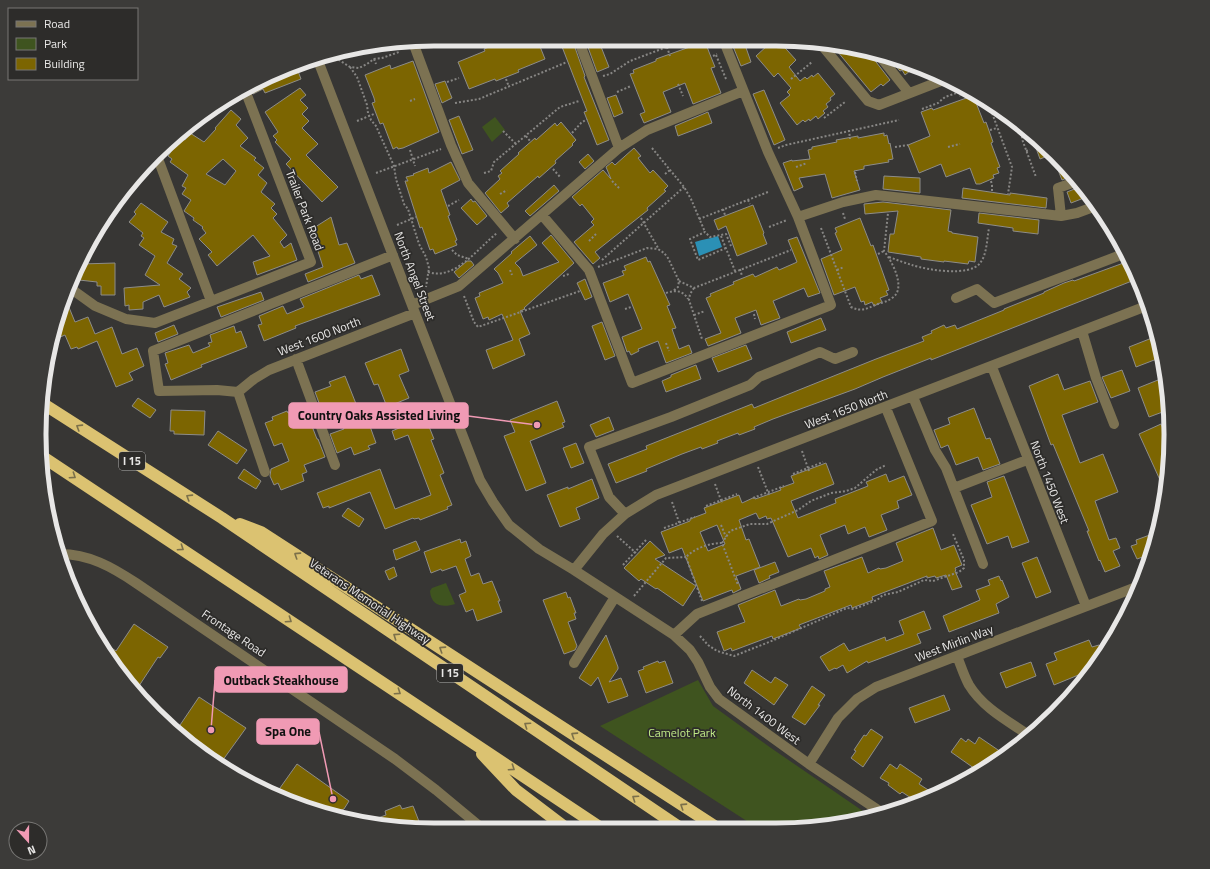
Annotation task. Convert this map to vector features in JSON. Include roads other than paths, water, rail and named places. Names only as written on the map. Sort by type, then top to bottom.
[{"type":"highway","name":"Veterans Memorial Highway","points":[[47,407],[222,518],[672,823]]},
{"type":"highway","points":[[47,460],[468,738],[594,823]]},
{"type":"highway","points":[[222,518],[261,532],[710,823]]},
{"type":"highway","points":[[468,738],[516,790],[559,823]]},
{"type":"street","points":[[581,46],[620,148]]},
{"type":"street","points":[[542,215],[590,270],[632,383],[831,305],[794,218],[726,46]]},
{"type":"street","points":[[415,47],[454,151],[468,183],[515,238]]},
{"type":"street","points":[[825,49],[868,101],[879,105],[938,82]]},
{"type":"street","points":[[884,62],[910,93]]},
{"type":"street","name":"North Angel Street","points":[[319,64],[480,480],[509,525]]},
{"type":"street","name":"West 1600 North","points":[[238,392],[254,379],[269,370],[413,309],[459,286],[620,148],[647,130],[743,91]]},
{"type":"street","name":"Trailer Park Road","points":[[74,291],[95,306],[126,319],[155,323],[311,262],[247,94]]},
{"type":"street","points":[[159,161],[211,301]]},
{"type":"street","points":[[1061,216],[1058,188],[1072,183]]},
{"type":"street","points":[[794,218],[843,202],[876,195],[1061,216],[1077,213],[1091,208]]},
{"type":"street","points":[[265,472],[238,392],[217,390],[159,391],[153,351],[393,255]]},
{"type":"street","points":[[956,298],[977,289],[994,303],[1120,255]]},
{"type":"street","name":"West 1650 North","points":[[574,570],[603,534],[626,514],[656,495],[886,408],[1142,308]]},
{"type":"street","points":[[1082,331],[1096,378],[1114,424]]},
{"type":"street","points":[[626,514],[609,496],[589,448],[750,385],[759,377],[820,352],[835,359],[853,352]]},
{"type":"street","points":[[296,359],[335,466]]},
{"type":"street","name":"North 1450 West","points":[[992,367],[1027,460],[1086,606]]},
{"type":"street","points":[[913,397],[935,450],[946,468],[983,564]]},
{"type":"street","points":[[674,635],[697,614],[932,521],[886,408]]},
{"type":"street","points":[[954,488],[1027,460]]},
{"type":"street","name":"North 1400 West","points":[[509,525],[539,549],[674,635],[690,650],[698,662],[710,687],[719,699],[808,764],[877,810]]},
{"type":"street","name":"Frontage Road","points":[[66,555],[80,556],[97,561],[112,568],[148,591],[395,759],[477,823]]},
{"type":"street","name":"West Mirlin Way","points":[[808,764],[838,718],[856,699],[876,687],[1131,589]]},
{"type":"street","points":[[574,663],[615,597]]},
{"type":"street","points":[[957,656],[968,684],[979,699],[996,713],[1025,733]]},
{"type":"water","points":[[718,236],[722,247],[699,256],[695,242]]},
{"type":"place","name":"Country Oaks Assisted Living","points":[[537,425]]},
{"type":"place","name":"Outback Steakhouse","points":[[211,730]]},
{"type":"place","name":"Spa One","points":[[333,799]]},
{"type":"park label","name":"Camelot Park","points":[[682,732]]}]
